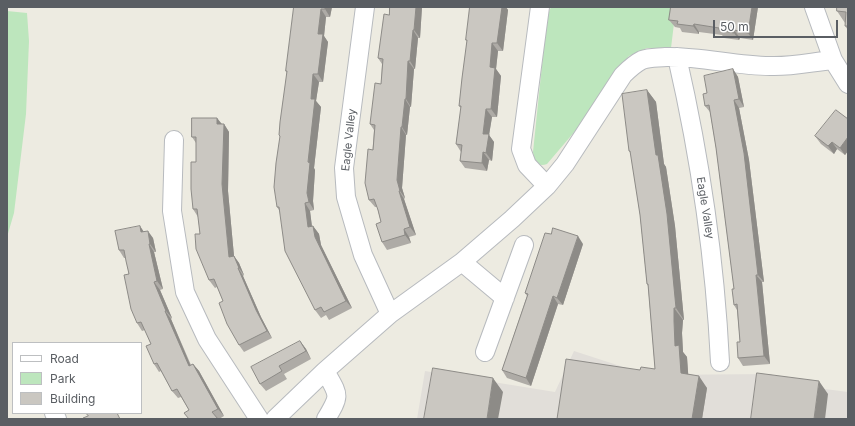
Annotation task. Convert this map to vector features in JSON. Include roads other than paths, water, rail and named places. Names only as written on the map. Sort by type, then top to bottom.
[{"type":"street","name":"Eagle Valley","points":[[365,7],[344,168],[346,197],[363,256],[390,314]]},
{"type":"street","points":[[540,7],[521,149],[527,166],[547,186]]},
{"type":"street","points":[[814,7],[833,60],[848,84]]},
{"type":"street","name":"Eagle Valley","points":[[677,57],[708,226],[720,362]]},
{"type":"street","points":[[275,419],[325,371],[390,314],[462,262],[512,219],[547,186],[565,164],[623,76],[633,65],[643,60],[652,58],[677,57],[693,57],[770,66],[788,66],[833,60]]},
{"type":"street","points":[[174,140],[172,211],[185,292],[207,339],[259,419]]},
{"type":"street","points":[[485,352],[524,245]]},
{"type":"street","points":[[462,262],[505,298]]},
{"type":"street","points":[[325,371],[337,392],[336,403],[326,419]]}]
